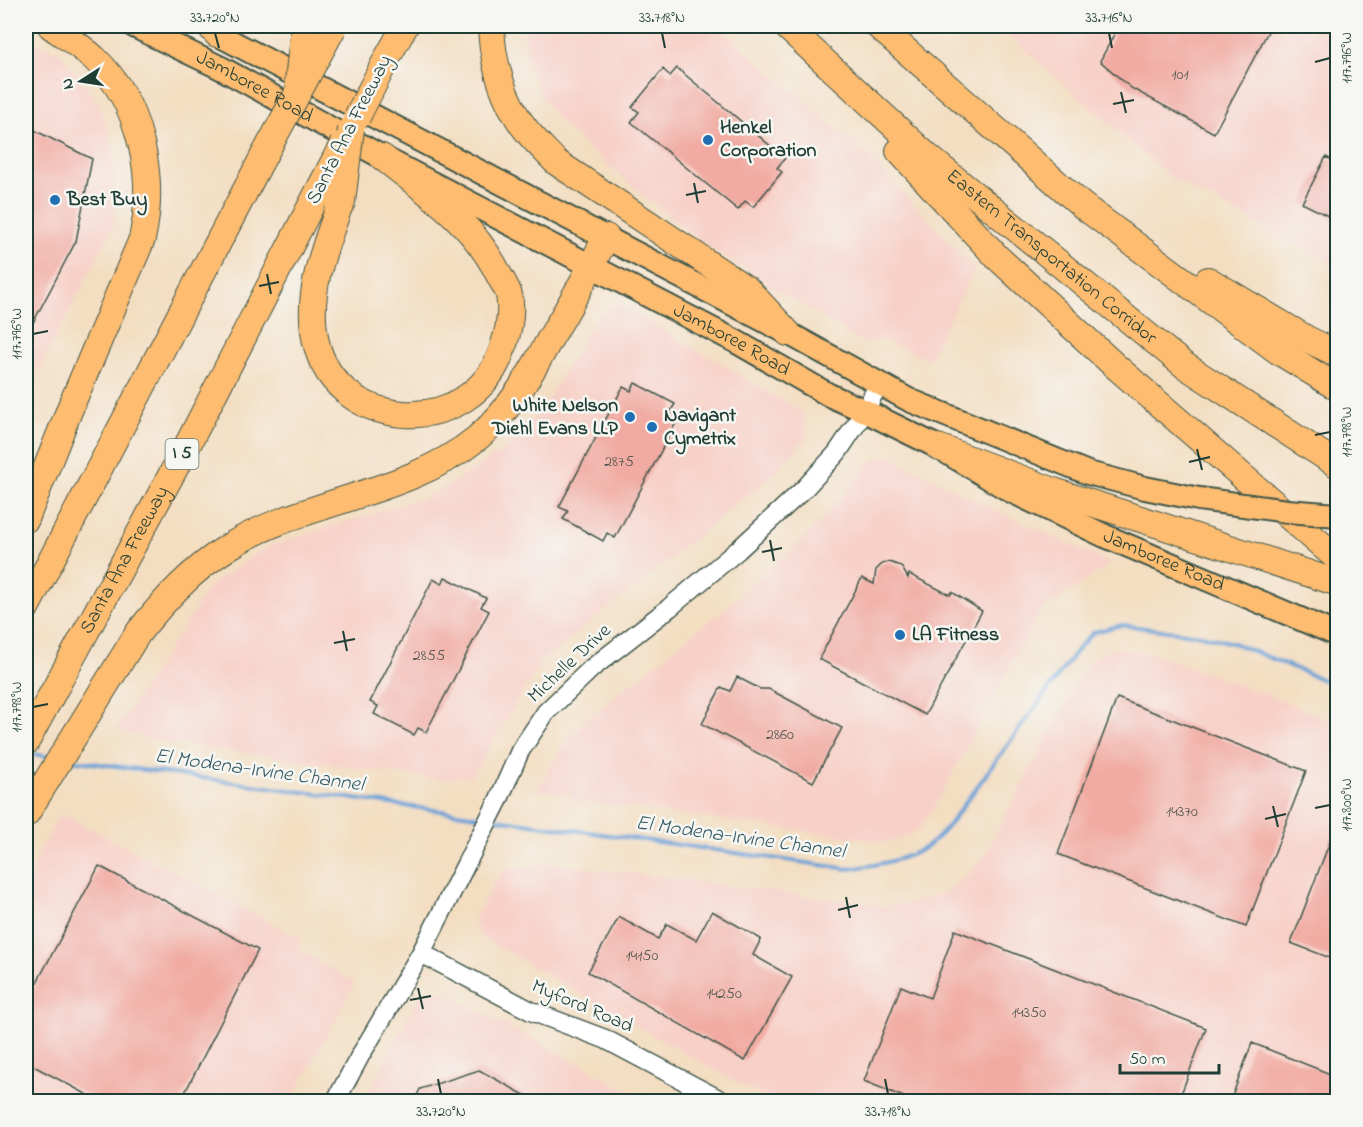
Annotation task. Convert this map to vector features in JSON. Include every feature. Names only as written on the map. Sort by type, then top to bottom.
[{"type":"highway","points":[[26,519],[70,406],[142,238],[147,216],[148,192],[145,163],[138,133],[122,93],[95,59],[51,26]]},
{"type":"highway","name":"Jamboree Road","points":[[134,26],[221,68],[382,157],[735,341],[829,395],[938,447],[1009,490],[1094,531],[1338,634]]},
{"type":"highway","points":[[297,94],[304,26]]},
{"type":"highway","name":"Santa Ana Freeway","points":[[26,742],[187,446],[405,26]]},
{"type":"highway","points":[[491,26],[496,65],[512,109],[556,162],[748,290],[788,333]]},
{"type":"highway","name":"Eastern Transportation Corridor","points":[[786,26],[927,156],[1184,365],[1338,465]]},
{"type":"highway","points":[[878,26],[1083,206],[1278,351],[1338,388]]},
{"type":"highway","points":[[26,608],[334,27]]},
{"type":"highway","name":"Jamboree Road","points":[[213,30],[788,333],[909,400],[1088,474],[1198,499],[1287,511],[1338,515]]},
{"type":"highway","points":[[835,71],[875,124],[997,257],[1114,365],[1338,559]]},
{"type":"highway","points":[[351,129],[342,202],[316,278],[313,304],[314,332],[323,362],[337,383],[357,400],[382,412],[410,415],[439,412],[466,399],[482,386],[497,366],[509,329],[509,293],[489,254],[456,215],[382,157]]},
{"type":"highway","points":[[1037,167],[1220,288],[1307,339],[1338,354]]},
{"type":"highway","points":[[27,812],[138,633],[193,572],[231,545],[271,526],[418,473],[451,456],[476,439],[500,417],[519,394],[592,266],[606,237]]},
{"type":"highway","points":[[938,447],[1053,491],[1338,583]]},
{"type":"street","name":"Michelle Drive","points":[[335,1101],[421,953],[498,801],[520,751],[546,712],[592,668],[669,608],[782,510],[837,453],[865,411],[879,383]]},
{"type":"street","name":"Myford Road","points":[[421,953],[531,1011],[605,1039],[724,1101]]},
{"type":"shaded area","points":[[524,26],[717,26],[872,160],[975,269],[928,360],[884,340],[864,343],[713,250],[688,232],[599,158],[556,118],[539,92],[528,60]]},
{"type":"shaded area","points":[[998,26],[1337,26],[1337,266],[1171,178]]},
{"type":"shaded area","points":[[26,35],[61,54],[98,102],[113,143],[114,224],[26,396]]},
{"type":"shaded area","points":[[619,304],[802,412],[808,436],[769,478],[540,663],[473,775],[444,780],[158,741],[116,730],[211,585],[268,546],[433,495],[501,452],[543,408],[597,316]]},
{"type":"shaded area","points":[[889,456],[986,506],[1111,563],[1039,613],[936,804],[920,829],[898,840],[885,842],[571,800],[571,794],[536,791],[561,749],[585,720],[718,614],[805,538],[871,461]]},
{"type":"shaded area","points":[[1115,648],[1150,653],[1271,696],[1337,723],[1337,1101],[769,1101],[482,938],[473,921],[502,870],[554,863],[885,906],[911,903],[942,893],[971,872],[984,856],[1087,664],[1106,651]]},
{"type":"shaded area","points":[[60,813],[302,939],[297,949],[355,983],[291,1101],[26,1102],[26,879]]},
{"type":"shaded area","points":[[437,989],[649,1101],[364,1102],[420,994]]},
{"type":"building","points":[[1109,26],[1271,26],[1214,133],[1131,88],[1100,61],[1115,33],[1107,29]]},
{"type":"building","name":"Henkel Corporation","points":[[677,68],[785,158],[777,168],[782,172],[753,207],[745,201],[738,210],[631,122],[639,112],[632,107],[663,69],[670,76]]},
{"type":"building","name":"Best Buy","points":[[26,126],[92,159],[76,241],[26,336]]},
{"type":"building","points":[[1326,157],[1338,163],[1338,212],[1334,219],[1302,203]]},
{"type":"building","points":[[635,383],[675,404],[670,412],[679,417],[615,538],[607,533],[603,541],[563,519],[568,511],[559,507],[623,387],[631,391]]},
{"type":"building","name":"LA Fitness","points":[[889,562],[901,566],[908,578],[909,574],[950,595],[952,592],[982,611],[925,715],[819,659],[862,578],[874,584],[876,570],[882,564]]},
{"type":"building","points":[[445,577],[486,598],[481,607],[489,611],[426,732],[418,728],[414,735],[374,714],[378,706],[370,702],[433,579],[442,584]]},
{"type":"building","points":[[737,677],[760,689],[769,689],[842,728],[813,782],[702,724],[721,687],[730,691]]},
{"type":"building","points":[[1117,698],[1306,771],[1246,927],[1058,854]]},
{"type":"building","points":[[1338,823],[1338,961],[1291,943]]},
{"type":"building","points":[[99,866],[258,950],[180,1102],[101,1102],[26,1062],[26,1003]]},
{"type":"building","points":[[712,911],[761,939],[753,955],[792,977],[745,1061],[588,972],[619,917],[658,939],[667,924],[696,940]]},
{"type":"building","points":[[955,930],[1206,1028],[1178,1102],[916,1102],[864,1081],[901,986],[930,998]]},
{"type":"building","points":[[1252,1043],[1338,1077],[1338,1102],[1230,1102]]},
{"type":"building","points":[[479,1070],[537,1102],[414,1102],[420,1089]]},
{"type":"waterway","name":"El Modena-Irvine Channel","points":[[496,819],[849,869],[908,856],[926,847],[938,837],[1080,646],[1094,632],[1122,625],[1201,635],[1236,644],[1338,686]]},
{"type":"waterway","name":"El Modena-Irvine Channel","points":[[26,753],[51,757]]},
{"type":"waterway","name":"El Modena-Irvine Channel","points":[[71,760],[485,817]]},
{"type":"place","name":"Henkel Corporation","points":[[708,140]]},
{"type":"place","name":"Best Buy","points":[[55,200]]},
{"type":"place","name":"White Nelson Diehl Evans LLP","points":[[630,417]]},
{"type":"place","name":"Navigant Cymetrix","points":[[652,427]]},
{"type":"place","name":"LA Fitness","points":[[900,635]]}]
